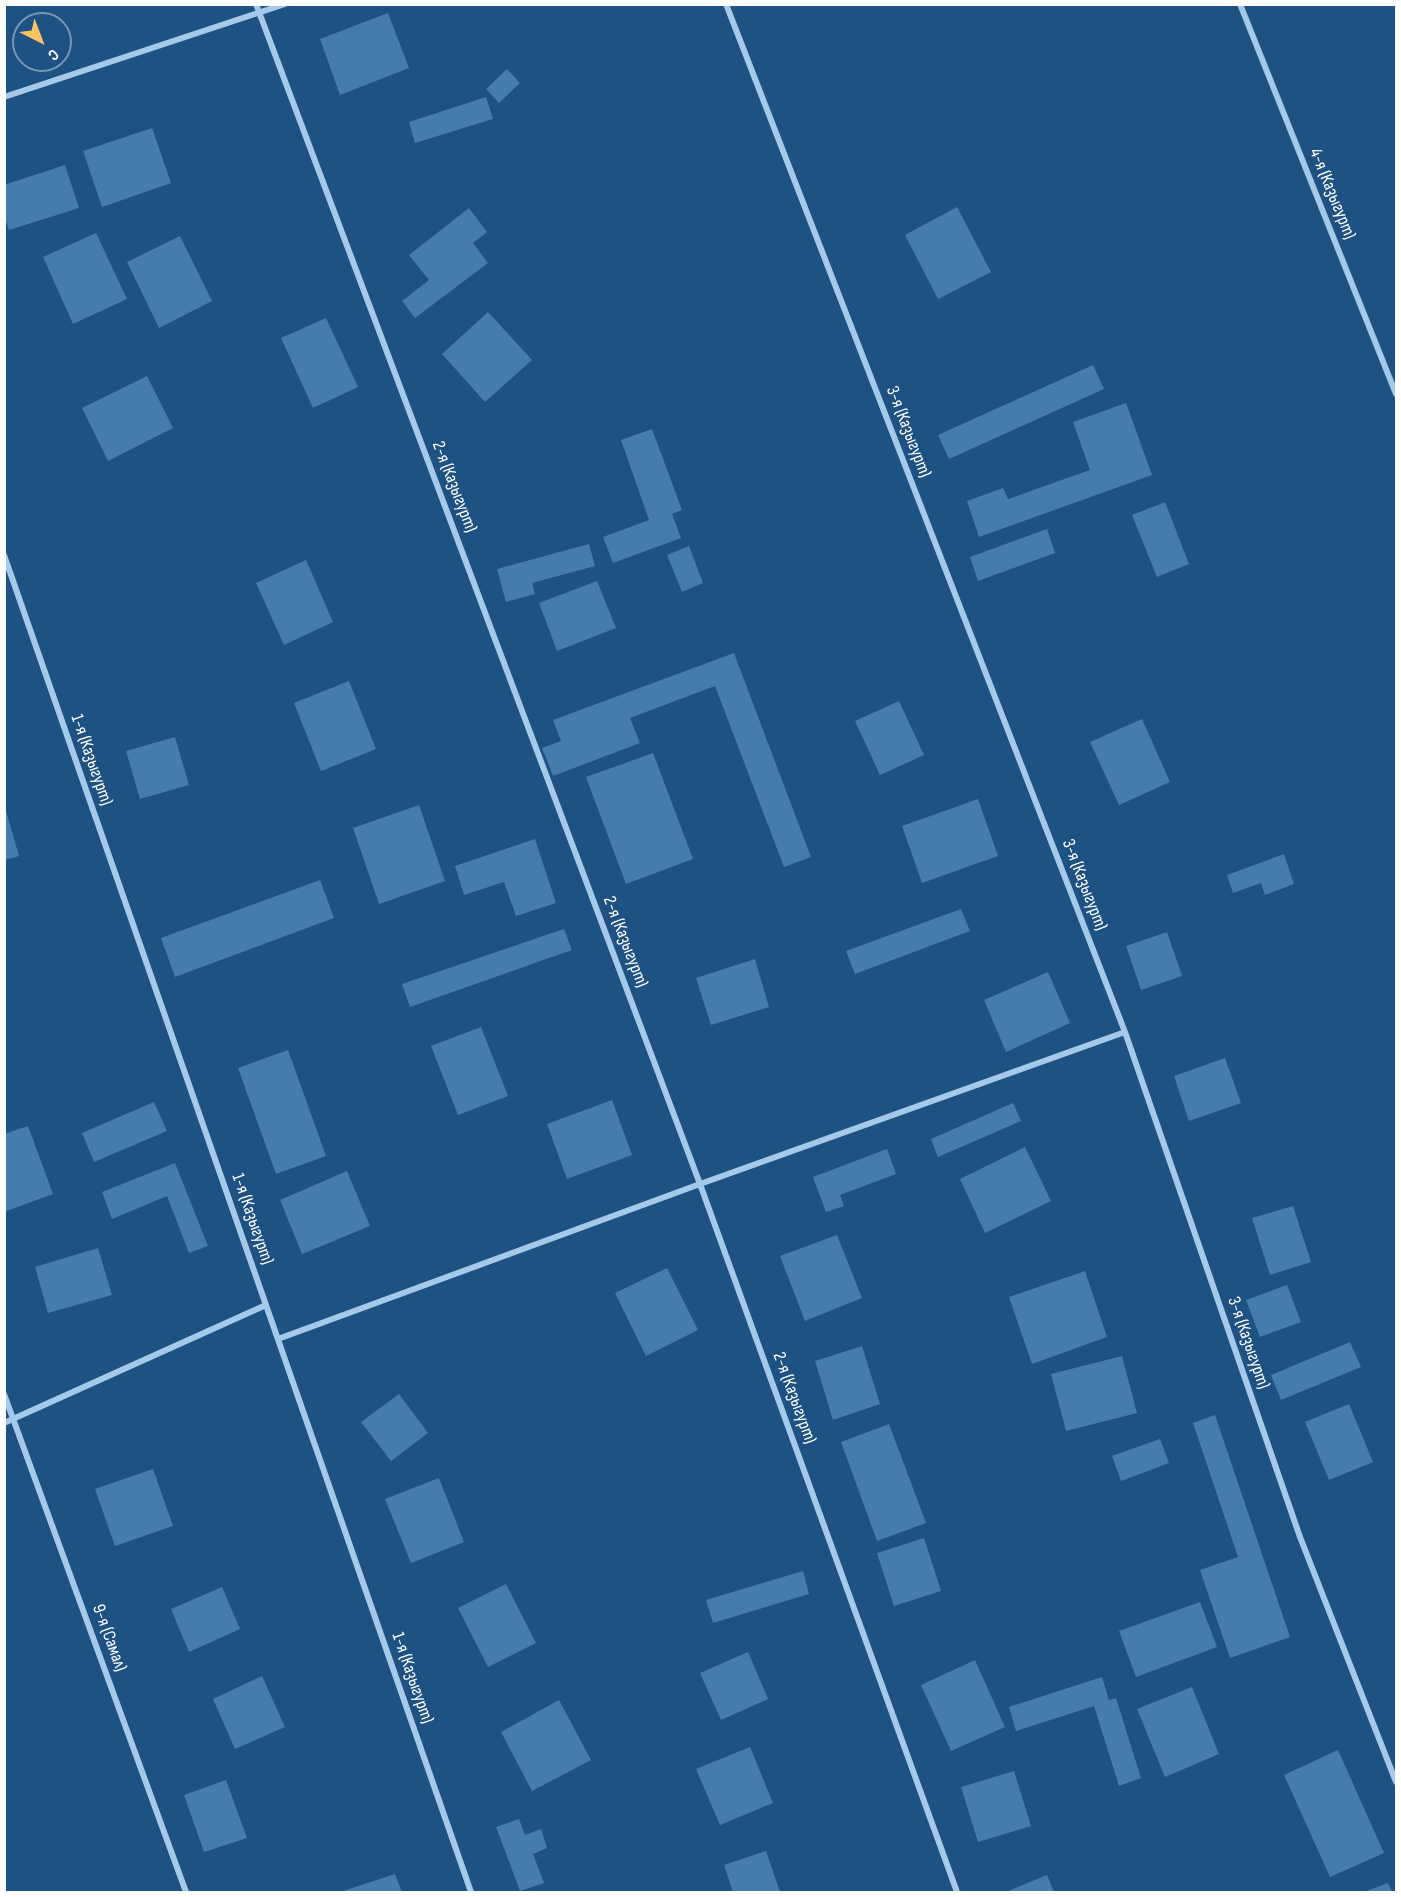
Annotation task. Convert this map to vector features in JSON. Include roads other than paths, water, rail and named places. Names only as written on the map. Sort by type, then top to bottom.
[{"type":"street","name":"2-я (Казыгурт)","points":[[256,4],[700,1184],[957,1893]]},
{"type":"street","points":[[4,97],[285,4]]},
{"type":"street","name":"3-я (Казыгурт)","points":[[726,4],[1125,1032],[1300,1537],[1396,1782]]},
{"type":"street","name":"4-я (Казыгурт)","points":[[1240,4],[1396,394]]},
{"type":"street","name":"1-я (Казыгурт)","points":[[4,555],[471,1893]]},
{"type":"street","points":[[278,1339],[700,1184],[1125,1032]]},
{"type":"street","points":[[4,1423],[266,1305]]},
{"type":"street","name":"9-я (Самал)","points":[[4,1394],[186,1893]]}]
